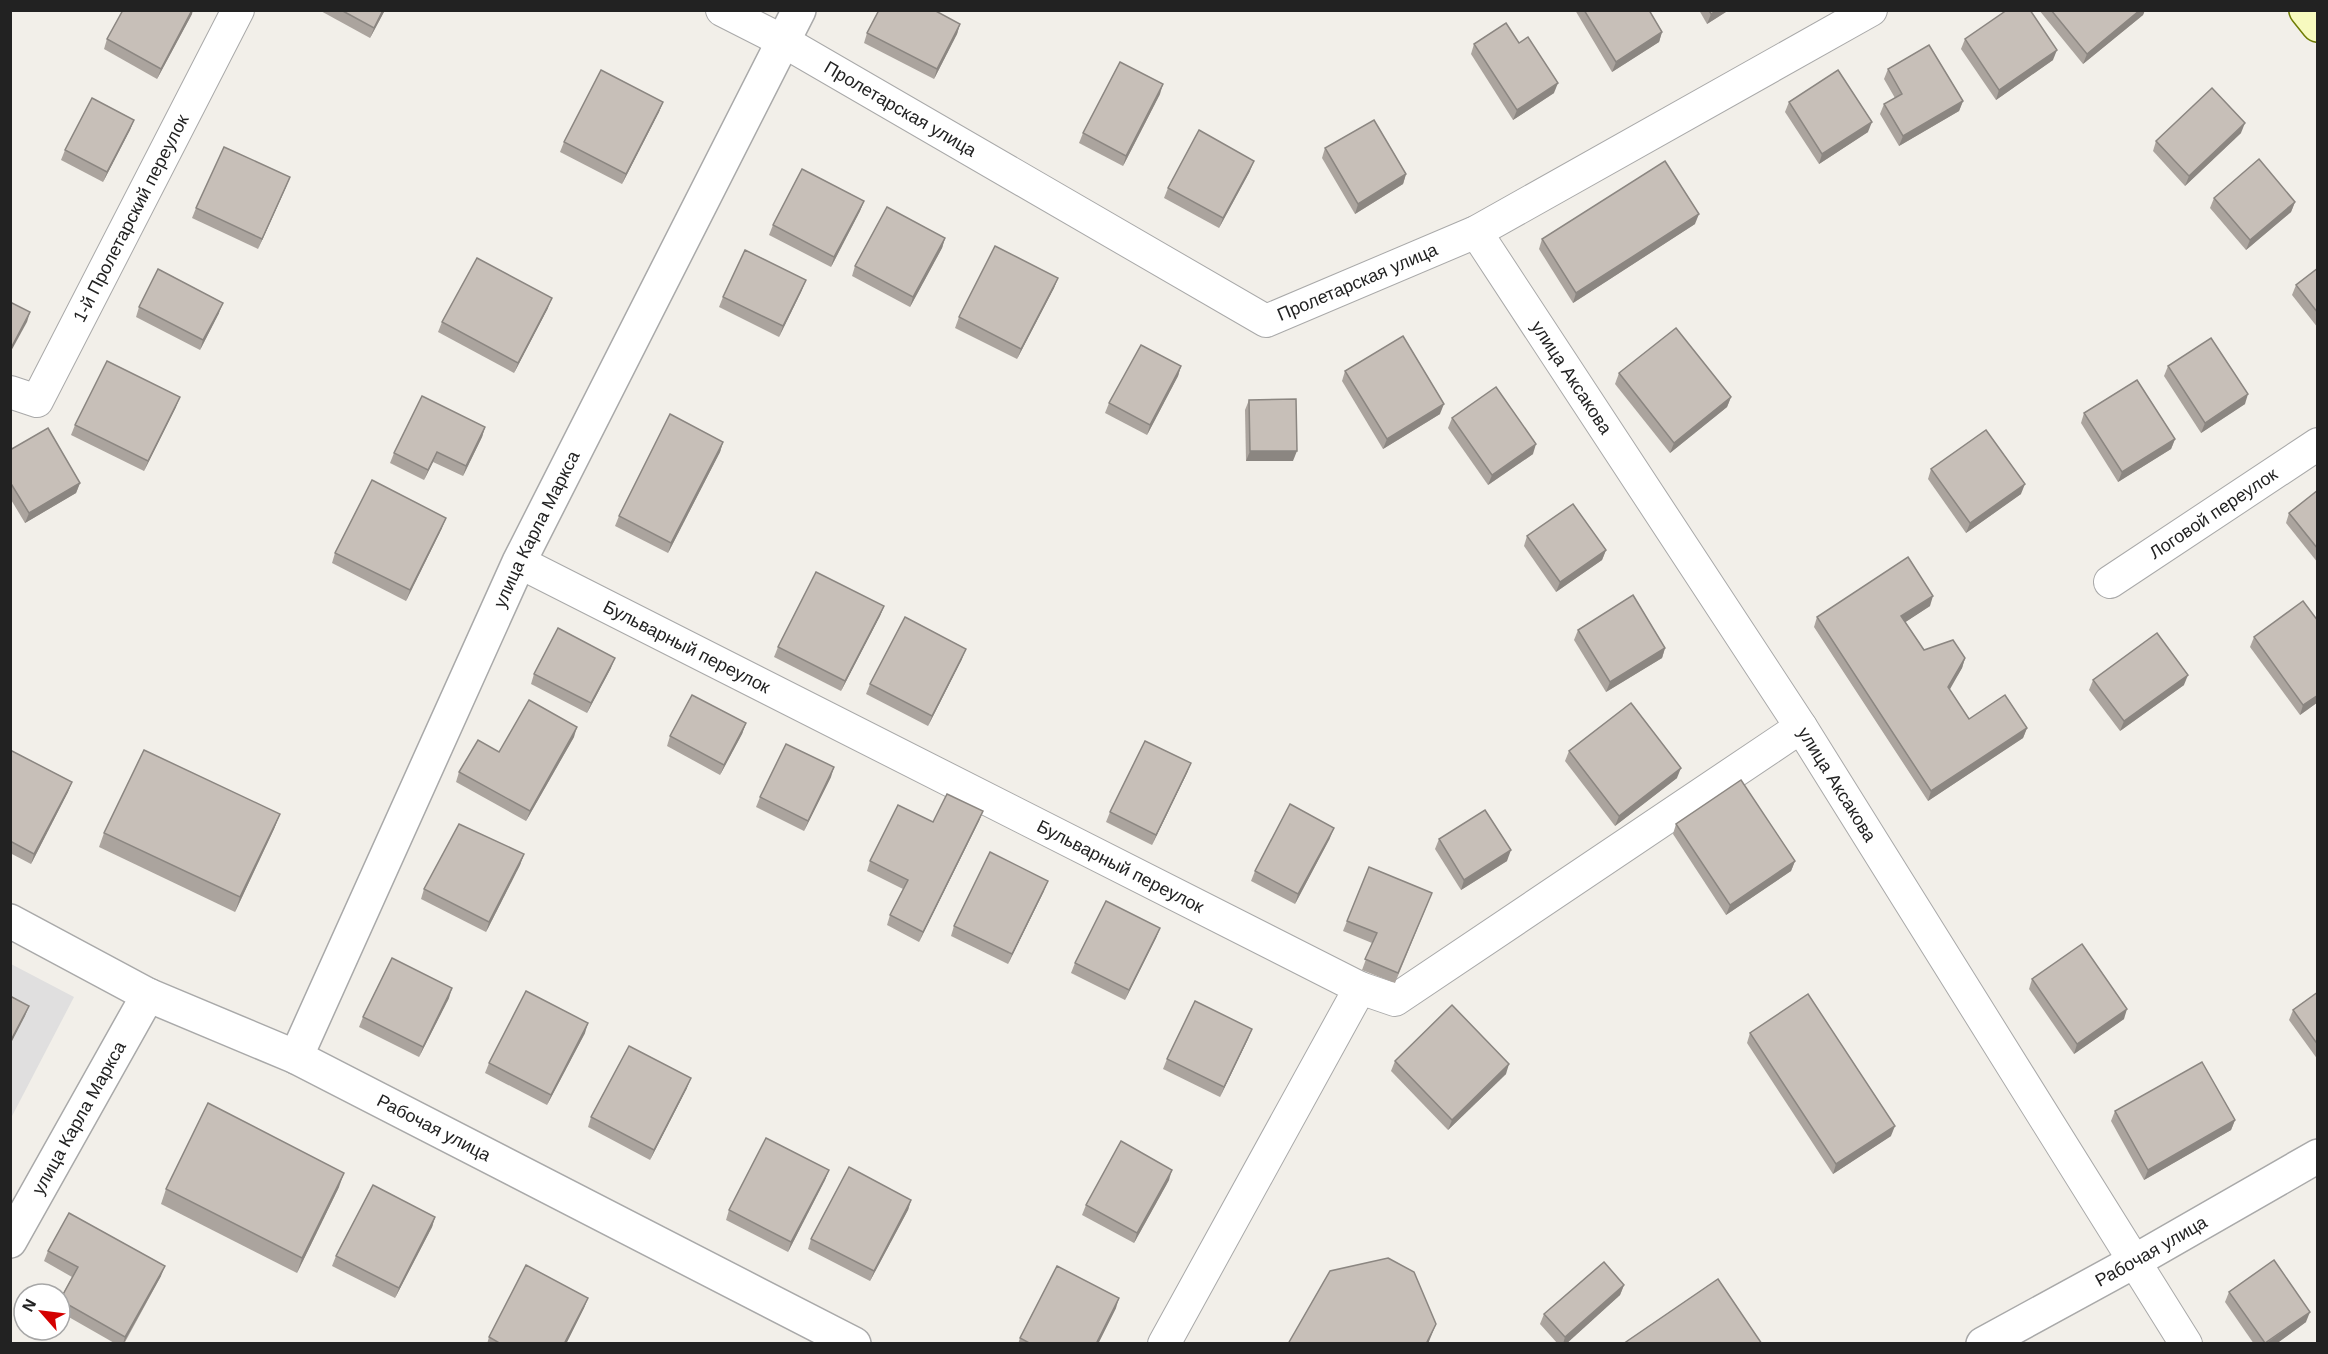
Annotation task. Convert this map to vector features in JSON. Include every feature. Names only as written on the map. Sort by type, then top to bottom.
[{"type":"main road","points":[[2306,10],[2318,25]]},
{"type":"street","name":"1-й Пролетарский переулок","points":[[10,392],[37,401],[238,10]]},
{"type":"street","name":"Пролетарская улица","points":[[722,10],[783,41],[1266,321],[1476,232],[1871,10]]},
{"type":"street","name":"улица Карла Маркса","points":[[296,1057],[519,562],[798,10]]},
{"type":"street","name":"улица Аксакова","points":[[1476,232],[1801,727],[2186,1344]]},
{"type":"street","name":"Логовой переулок","points":[[2110,582],[2318,444]]},
{"type":"street","name":"Бульварный переулок","points":[[519,562],[1360,988],[1395,1000],[1801,727]]},
{"type":"street","name":"Рабочая улица","points":[[10,921],[148,994],[296,1057],[854,1344]]},
{"type":"street","points":[[1164,1344],[1360,988]]},
{"type":"street","name":"улица Карла Маркса","points":[[10,1241],[148,994]]},
{"type":"street","name":"Рабочая улица","points":[[1983,1344],[2135,1261],[2318,1156]]},
{"type":"shaded area","points":[[11,964],[74,997],[11,1118]]},
{"type":"building","points":[[123,10],[192,10],[161,69],[107,39]]},
{"type":"building","points":[[341,10],[383,10],[374,28]]},
{"type":"building","points":[[879,10],[934,10],[960,24],[937,69],[867,33]]},
{"type":"building","points":[[1584,10],[1649,10],[1662,32],[1616,62]]},
{"type":"building","points":[[2007,10],[2030,10],[2057,50],[1999,90],[1965,39]]},
{"type":"building","points":[[2051,10],[2140,10],[2087,54]]},
{"type":"building","points":[[1506,23],[1519,43],[1528,37],[1558,83],[1517,110],[1474,44]]},
{"type":"building","points":[[1929,45],[1963,101],[1903,136],[1884,104],[1902,94],[1888,69]]},
{"type":"building","points":[[1120,62],[1163,84],[1126,156],[1083,133]]},
{"type":"building","points":[[601,70],[663,102],[626,174],[564,142]]},
{"type":"building","points":[[1838,70],[1872,122],[1822,154],[1789,102]]},
{"type":"building","points":[[2212,88],[2245,123],[2189,176],[2156,141]]},
{"type":"building","points":[[92,98],[134,120],[107,172],[65,150]]},
{"type":"building","points":[[1374,120],[1406,174],[1358,204],[1325,148]]},
{"type":"building","points":[[1199,130],[1254,161],[1223,218],[1168,188]]},
{"type":"building","points":[[224,147],[290,177],[262,239],[196,208]]},
{"type":"building","points":[[2259,159],[2295,202],[2250,240],[2214,198]]},
{"type":"building","points":[[1665,161],[1699,214],[1576,293],[1542,239]]},
{"type":"building","points":[[802,169],[864,201],[834,257],[773,225]]},
{"type":"building","points":[[887,207],[945,238],[913,297],[855,266]]},
{"type":"building","points":[[995,246],[1058,278],[1021,349],[959,317]]},
{"type":"building","points":[[745,250],[806,280],[783,326],[723,297]]},
{"type":"building","points":[[477,258],[552,298],[518,363],[442,322]]},
{"type":"building","points":[[2318,268],[2318,313],[2296,285]]},
{"type":"building","points":[[158,269],[223,303],[203,340],[139,307]]},
{"type":"building","points":[[10,302],[30,312],[10,350]]},
{"type":"building","points":[[1676,328],[1731,397],[1674,443],[1619,373]]},
{"type":"building","points":[[1403,336],[1444,404],[1387,439],[1345,371]]},
{"type":"building","points":[[2211,338],[2248,394],[2205,423],[2168,366]]},
{"type":"building","points":[[1141,345],[1181,366],[1150,425],[1109,403]]},
{"type":"building","points":[[107,361],[180,397],[148,461],[75,425]]},
{"type":"building","points":[[2137,380],[2175,439],[2122,472],[2084,413]]},
{"type":"building","points":[[1496,387],[1536,444],[1492,475],[1452,418]]},
{"type":"building","points":[[422,396],[485,427],[466,466],[437,452],[428,470],[394,453]]},
{"type":"building","points":[[1296,399],[1297,451],[1250,451],[1249,400]]},
{"type":"building","points":[[670,414],[723,442],[671,543],[619,516]]},
{"type":"building","points":[[48,428],[80,483],[29,513],[10,482],[10,450]]},
{"type":"building","points":[[1986,430],[2025,484],[1970,523],[1931,469]]},
{"type":"building","points":[[372,480],[446,518],[410,590],[335,553]]},
{"type":"building","points":[[2318,490],[2318,549],[2289,513]]},
{"type":"building","points":[[1573,504],[1606,550],[1560,582],[1527,536]]},
{"type":"building","points":[[1908,557],[1933,596],[1901,616],[1924,650],[1953,640],[1965,658],[1948,687],[1969,719],[2005,695],[2027,728],[1931,791],[1817,617]]},
{"type":"building","points":[[816,572],[884,606],[845,681],[778,647]]},
{"type":"building","points":[[1633,595],[1665,648],[1610,682],[1578,630]]},
{"type":"building","points":[[2303,601],[2318,621],[2318,695],[2303,705],[2254,637]]},
{"type":"building","points":[[905,617],[966,649],[932,716],[870,684]]},
{"type":"building","points":[[558,628],[615,658],[591,703],[534,674]]},
{"type":"building","points":[[2157,633],[2188,675],[2124,721],[2093,680]]},
{"type":"building","points":[[692,695],[746,723],[724,765],[670,736]]},
{"type":"building","points":[[529,700],[577,727],[530,811],[459,772],[478,740],[499,752]]},
{"type":"building","points":[[1631,703],[1681,768],[1619,816],[1569,751]]},
{"type":"building","points":[[1145,741],[1191,763],[1156,835],[1110,812]]},
{"type":"building","points":[[786,744],[834,767],[808,821],[760,797]]},
{"type":"building","points":[[10,750],[72,782],[34,854],[10,841]]},
{"type":"building","points":[[144,750],[280,814],[240,897],[104,833]]},
{"type":"building","points":[[1741,780],[1795,861],[1730,905],[1676,824]]},
{"type":"building","points":[[947,794],[983,811],[923,932],[890,915],[908,880],[870,861],[898,805],[933,822]]},
{"type":"building","points":[[1290,804],[1334,828],[1298,894],[1255,871]]},
{"type":"building","points":[[1485,810],[1511,850],[1464,880],[1439,839]]},
{"type":"building","points":[[459,824],[524,854],[489,922],[424,889]]},
{"type":"building","points":[[990,852],[1048,881],[1012,954],[954,926]]},
{"type":"building","points":[[1369,867],[1432,893],[1398,973],[1365,959],[1377,933],[1347,921]]},
{"type":"building","points":[[1106,901],[1160,928],[1129,990],[1075,963]]},
{"type":"building","points":[[2082,944],[2127,1009],[2077,1044],[2032,979]]},
{"type":"building","points":[[392,958],[452,988],[423,1047],[363,1017]]},
{"type":"building","points":[[526,991],[588,1023],[551,1095],[489,1063]]},
{"type":"building","points":[[2318,992],[2318,1045],[2293,1010]]},
{"type":"building","points":[[1808,994],[1895,1126],[1836,1164],[1750,1033]]},
{"type":"building","points":[[10,996],[29,1006],[10,1042]]},
{"type":"building","points":[[1195,1001],[1252,1029],[1224,1087],[1167,1059]]},
{"type":"building","points":[[1452,1005],[1509,1064],[1452,1120],[1395,1061]]},
{"type":"building","points":[[629,1046],[691,1078],[654,1150],[591,1117]]},
{"type":"building","points":[[2202,1062],[2235,1120],[2148,1170],[2115,1111]]},
{"type":"building","points":[[208,1103],[344,1173],[302,1258],[166,1189]]},
{"type":"building","points":[[766,1138],[829,1170],[791,1242],[729,1210]]},
{"type":"building","points":[[1121,1141],[1172,1170],[1137,1233],[1086,1205]]},
{"type":"building","points":[[849,1167],[911,1200],[874,1271],[811,1239]]},
{"type":"building","points":[[373,1185],[435,1217],[399,1288],[336,1256]]},
{"type":"building","points":[[69,1213],[165,1266],[125,1337],[72,1307],[72,1282],[70,1282],[78,1267],[48,1251]]},
{"type":"building","points":[[1388,1258],[1414,1272],[1436,1324],[1426,1344],[1288,1344],[1330,1271]]},
{"type":"building","points":[[2274,1260],[2310,1312],[2265,1343],[2229,1292]]},
{"type":"building","points":[[1604,1262],[1624,1285],[1565,1337],[1544,1314]]},
{"type":"building","points":[[526,1265],[588,1298],[564,1344],[501,1344],[489,1337]]},
{"type":"building","points":[[1057,1266],[1119,1298],[1096,1344],[1031,1344],[1020,1338]]},
{"type":"building","points":[[1718,1279],[1762,1344],[1623,1344]]}]
